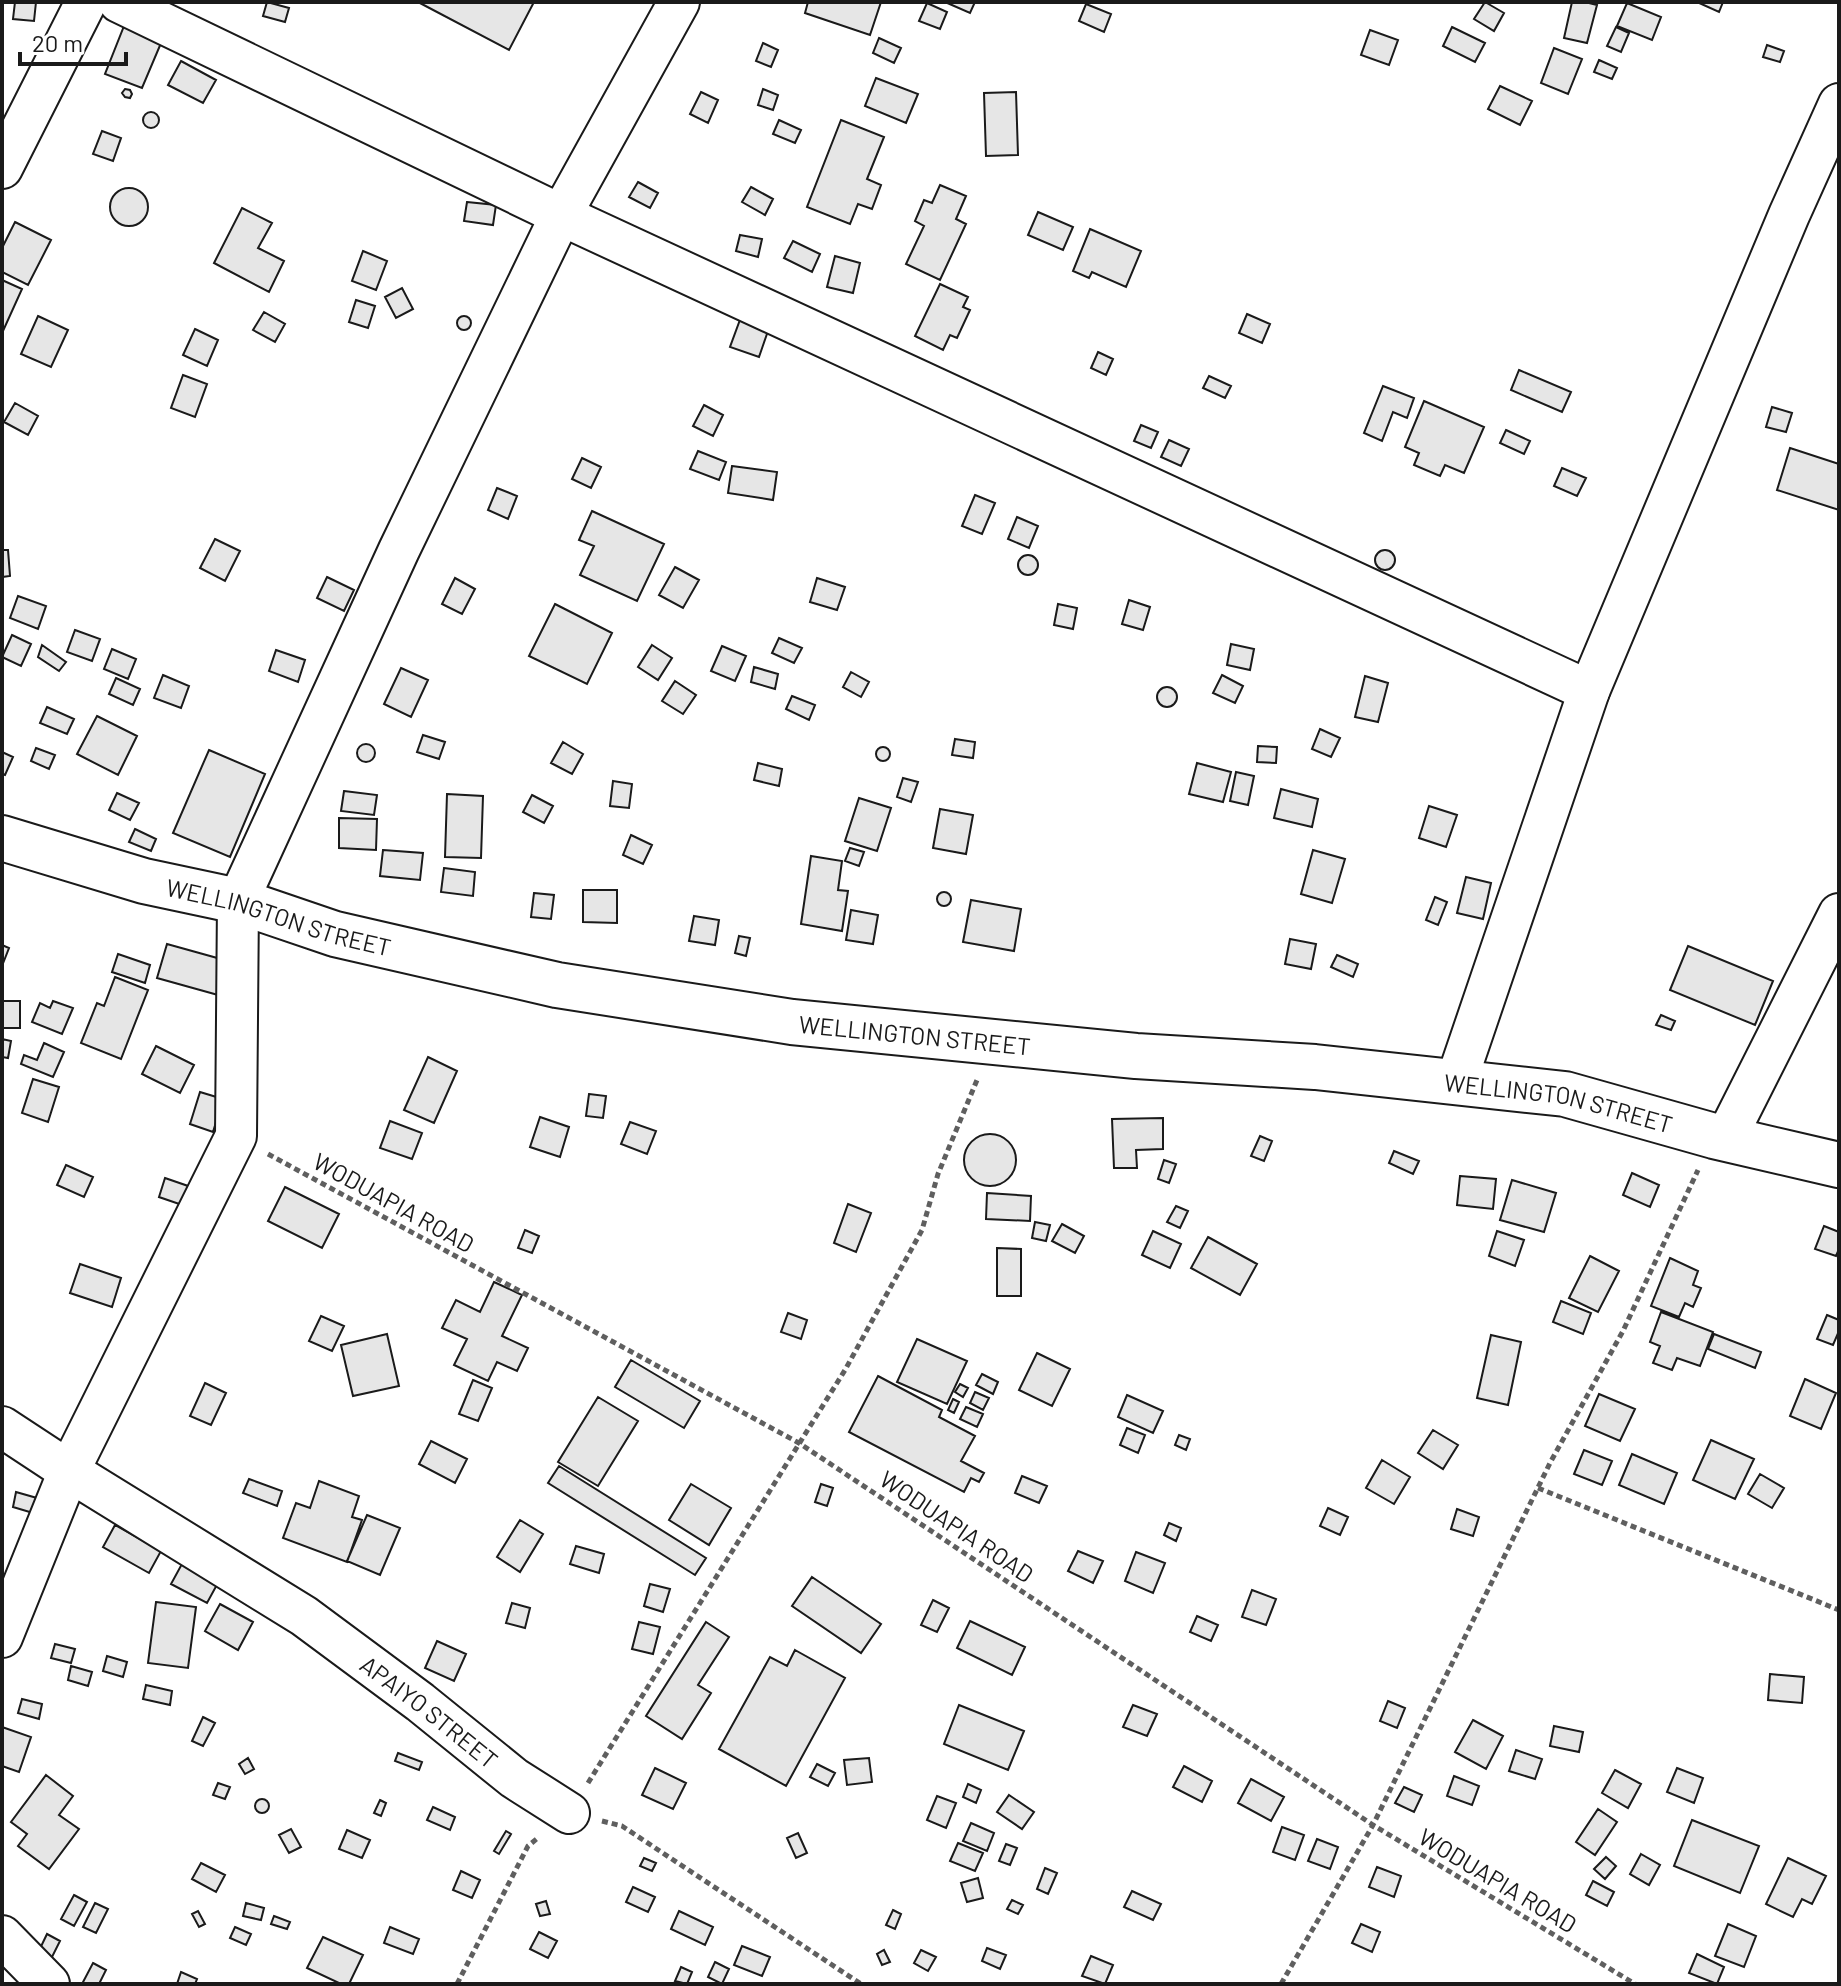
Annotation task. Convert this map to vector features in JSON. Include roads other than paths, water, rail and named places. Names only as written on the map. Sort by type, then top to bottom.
[{"type":"main road","name":"WELLINGTON STREET","points":[[2,838],[144,881],[238,901],[335,934],[557,985],[792,1022],[1136,1056],[1315,1067],[1565,1094],[1720,1137],[1839,1165]]},
{"type":"street","points":[[2,168],[86,2]]},
{"type":"street","points":[[119,2],[561,215],[1589,691]]},
{"type":"street","points":[[2,1637],[69,1471],[236,1136],[238,901],[405,536],[561,215],[679,2]]},
{"type":"street","points":[[1456,1082],[1589,691],[1789,215],[1839,104]]},
{"type":"street","points":[[1720,1137],[1839,914]]},
{"type":"street","name":"APAIYO STREET","points":[[2,1427],[304,1616],[420,1702],[514,1778],[569,1813]]},
{"type":"street","points":[[2,1936],[49,1984]]}]
